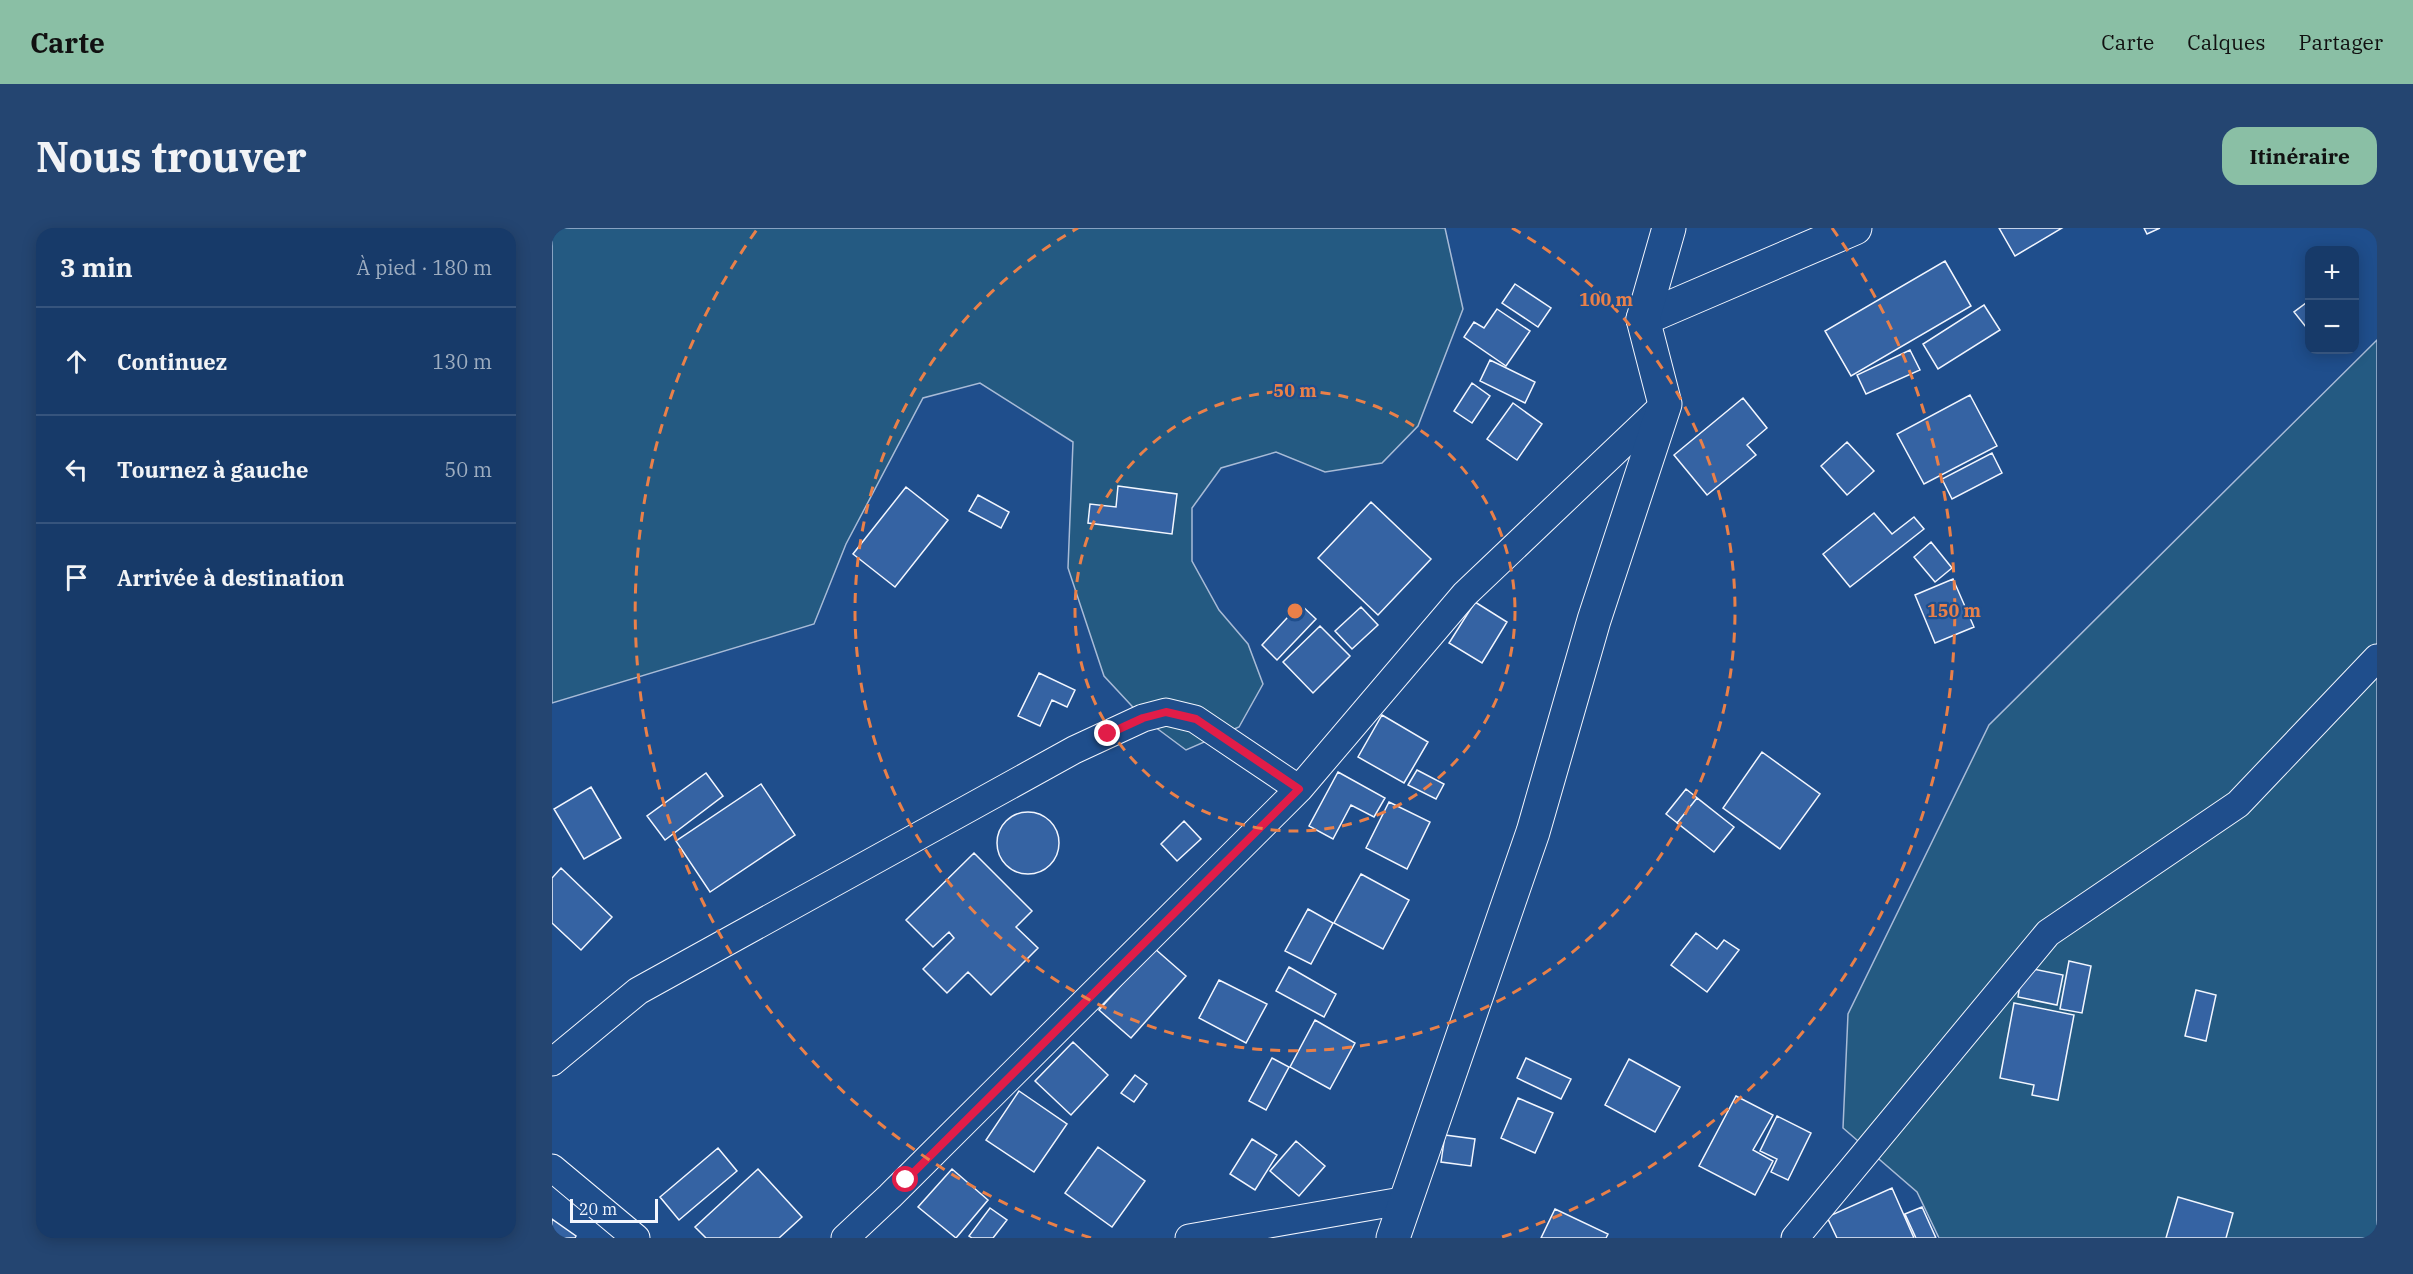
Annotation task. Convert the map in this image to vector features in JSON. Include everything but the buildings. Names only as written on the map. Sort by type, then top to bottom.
[{"type":"main road","points":[[1393,1238],[1533,832],[1594,620],[1665,404],[1643,319],[1669,228]]},
{"type":"main road","points":[[1643,319],[1855,228]]},
{"type":"street","points":[[844,1238],[890,1196],[1299,789],[1465,594],[1665,404]]},
{"type":"street","points":[[1795,1238],[2048,933],[2238,804],[2377,658]]},
{"type":"street","points":[[552,1062],[638,992],[1074,750],[1143,718],[1166,712],[1196,719],[1299,789]]},
{"type":"street","points":[[552,1168],[636,1238]]},
{"type":"street","points":[[1189,1238],[1407,1200]]},
{"type":"shaded area","points":[[552,228],[1445,228],[1463,309],[1418,426],[1382,463],[1325,472],[1276,452],[1221,468],[1192,508],[1192,561],[1219,610],[1248,644],[1263,684],[1239,727],[1186,750],[1143,718],[1104,676],[1068,568],[1073,442],[980,383],[923,398],[846,544],[814,624],[552,703]]},
{"type":"shaded area","points":[[2377,340],[2377,1238],[1939,1238],[1917,1192],[1843,1128],[1848,1014],[1989,725]]},
{"type":"route","points":[[906,1180],[1299,789],[1196,719],[1166,712],[1143,718],[1108,734]]}]
